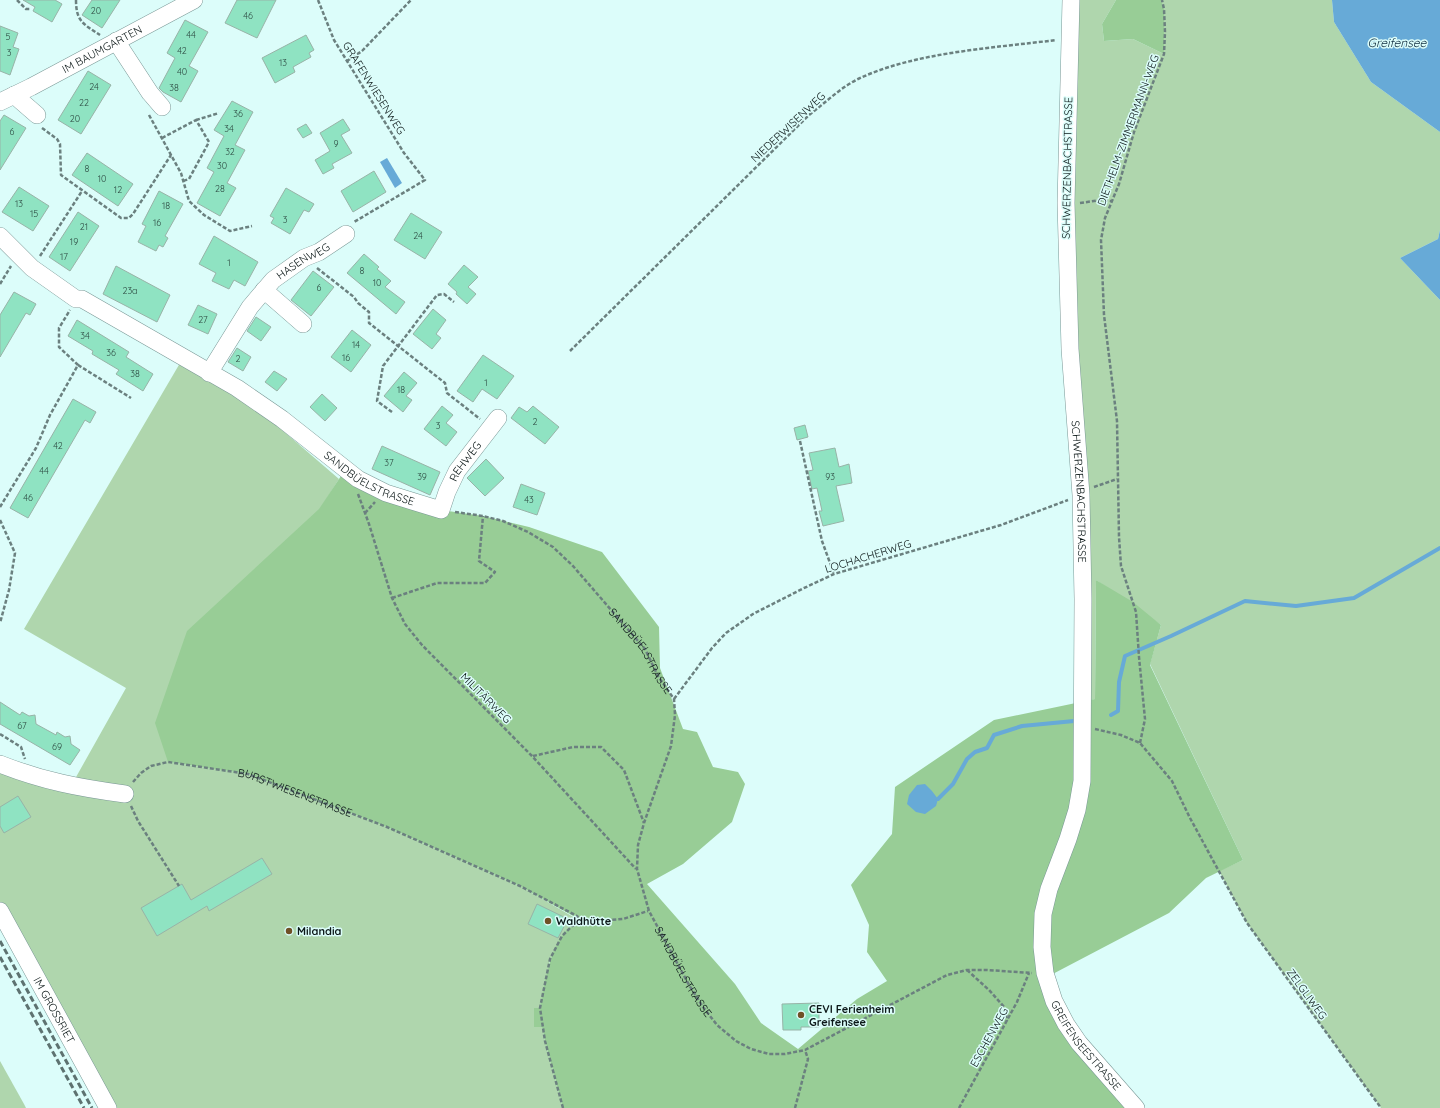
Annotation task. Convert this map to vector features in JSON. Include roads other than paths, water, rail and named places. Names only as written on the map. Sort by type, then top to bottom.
[{"type":"street","name":"IM BAUMGARTEN","points":[[7,98],[194,0]]},
{"type":"street","name":"SCHWERZENBACHSTRASSE","points":[[1040,974],[1043,914],[1049,889],[1068,839],[1077,810],[1092,728],[1083,599],[1088,491],[1068,300],[1066,203],[1071,0]]},
{"type":"street","points":[[113,43],[150,93],[154,109]]},
{"type":"street","points":[[7,98],[37,120]]},
{"type":"street","name":"HASENWEG","points":[[209,373],[250,307],[273,280],[304,258],[319,252],[346,234]]},
{"type":"street","name":"SANDBÜELSTRASSE","points":[[1,240],[19,254],[32,268],[76,299],[82,299],[237,388],[282,419],[358,479],[386,493],[441,510]]},
{"type":"street","points":[[264,290],[303,324]]},
{"type":"street","name":"REHWEG","points":[[441,510],[447,492],[457,471],[495,423]]},
{"type":"street","points":[[0,764],[31,776],[71,786],[125,794]]},
{"type":"street","name":"IM GROSSRIET","points":[[0,911],[108,1108]]},
{"type":"street","name":"GREIFENSEESTRASSE","points":[[1040,974],[1066,1024],[1079,1043],[1136,1108]]},
{"type":"water","name":"Greifensee","points":[[1332,0],[1440,0],[1440,132],[1371,82],[1334,22]]},
{"type":"water","points":[[387,158],[402,183],[395,188],[380,162]]},
{"type":"water","points":[[1440,230],[1440,300],[1400,258],[1438,239]]},
{"type":"water","points":[[925,784],[938,799],[936,806],[925,814],[916,812],[907,804],[909,795],[917,785]]},
{"type":"waterway","points":[[1111,715],[1118,711],[1119,682],[1125,656],[1245,601],[1296,606],[1354,598],[1440,548]]},
{"type":"waterway","points":[[938,799],[953,784],[967,759],[975,752],[987,748],[994,735],[1022,726],[1074,721]]},
{"type":"railway","points":[[0,941],[92,1108]]},
{"type":"railway","points":[[0,957],[84,1108]]},
{"type":"place","name":"Waldhütte","points":[[548,921]]},
{"type":"place","name":"Milandia","points":[[289,931]]},
{"type":"place","name":"CEVI Ferienheim Greifensee","points":[[801,1015]]}]
